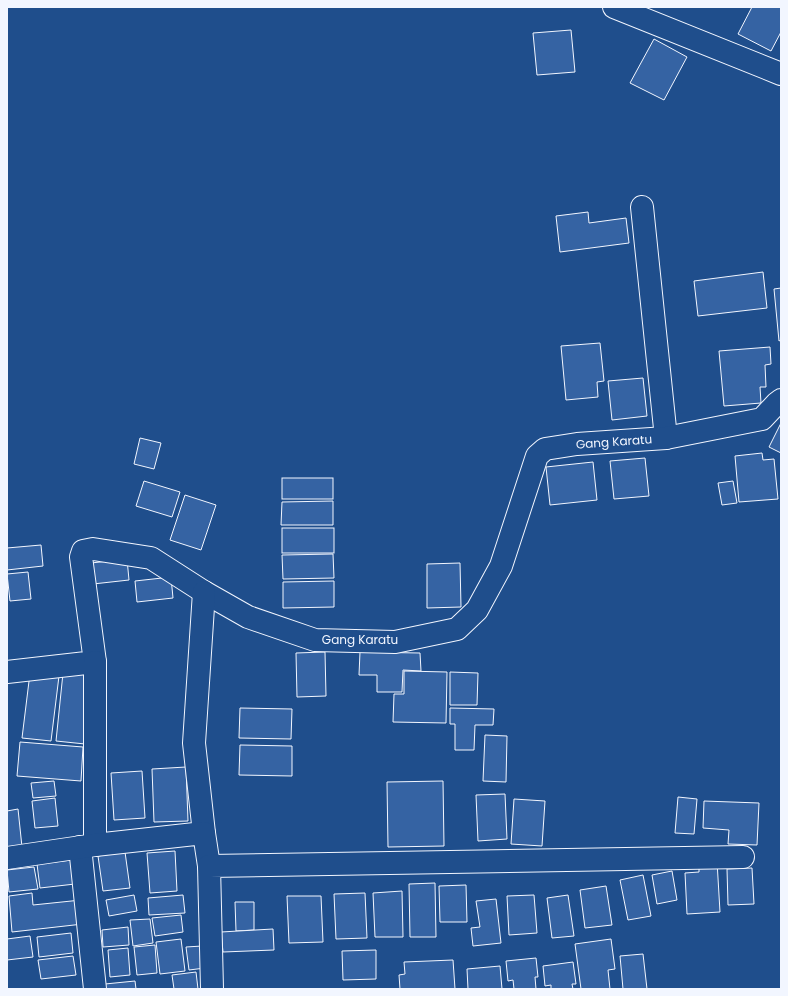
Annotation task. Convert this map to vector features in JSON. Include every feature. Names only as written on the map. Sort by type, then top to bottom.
[{"type":"street","points":[[614,7],[781,74]]},
{"type":"street","points":[[642,207],[666,438]]},
{"type":"street","name":"Gang Karatu","points":[[95,662],[81,557],[83,551],[93,549],[152,558],[204,592],[248,617],[315,640],[395,642],[458,629],[477,610],[501,566],[537,456],[546,449],[576,444],[666,438],[762,419],[781,400]]},
{"type":"street","points":[[204,592],[194,743],[209,866],[212,989]]},
{"type":"street","points":[[7,672],[95,662],[88,846],[95,989]]},
{"type":"street","points":[[7,858],[88,846],[204,833]]},
{"type":"street","points":[[209,866],[743,856]]},
{"type":"building","points":[[752,7],[781,7],[781,32],[771,51],[738,34]]},
{"type":"building","points":[[571,30],[575,72],[537,75],[533,33]]},
{"type":"building","points":[[654,39],[687,57],[664,100],[630,83]]},
{"type":"building","points":[[588,212],[589,223],[626,218],[629,243],[560,252],[556,216]]},
{"type":"building","points":[[763,272],[767,308],[698,316],[694,281]]},
{"type":"building","points":[[781,288],[781,340],[779,341],[774,289]]},
{"type":"building","points":[[600,343],[604,381],[597,382],[598,397],[566,400],[561,346]]},
{"type":"building","points":[[770,347],[771,364],[765,365],[766,387],[760,387],[761,403],[724,406],[719,351]]},
{"type":"building","points":[[643,378],[647,416],[612,420],[608,381]]},
{"type":"building","points":[[781,423],[781,453],[769,447]]},
{"type":"building","points":[[140,438],[161,443],[154,469],[134,464]]},
{"type":"building","points":[[762,453],[763,460],[774,459],[778,499],[739,502],[735,456]]},
{"type":"building","points":[[645,458],[649,496],[614,499],[610,461]]},
{"type":"building","points":[[593,462],[597,500],[550,505],[546,467]]},
{"type":"building","points":[[282,478],[333,478],[333,499],[282,499]]},
{"type":"building","points":[[144,481],[180,492],[172,517],[136,506]]},
{"type":"building","points":[[733,481],[737,503],[722,505],[718,483]]},
{"type":"building","points":[[185,495],[216,505],[201,550],[170,540]]},
{"type":"building","points":[[333,501],[333,525],[281,525],[282,502]]},
{"type":"building","points":[[282,528],[334,528],[334,553],[282,553]]},
{"type":"building","points":[[41,545],[43,566],[7,570],[7,548]]},
{"type":"building","points":[[333,554],[334,578],[283,579],[282,555]]},
{"type":"building","points":[[127,559],[129,580],[93,584],[91,563]]},
{"type":"building","points":[[460,563],[461,607],[427,608],[427,564]]},
{"type":"building","points":[[28,572],[31,599],[10,601],[7,574]]},
{"type":"building","points":[[171,577],[173,598],[137,602],[135,581]]},
{"type":"building","points":[[334,581],[334,607],[283,608],[283,582]]},
{"type":"building","points":[[325,652],[326,696],[297,697],[296,653]]},
{"type":"building","points":[[360,652],[420,653],[421,671],[403,670],[402,692],[377,692],[377,675],[359,675]]},
{"type":"building","points":[[404,671],[447,672],[446,723],[393,722],[394,694],[404,694]]},
{"type":"building","points":[[450,672],[478,673],[477,705],[450,705]]},
{"type":"building","points":[[30,673],[59,676],[51,741],[22,738]]},
{"type":"building","points":[[63,673],[92,675],[85,744],[56,741]]},
{"type":"building","points":[[240,708],[292,709],[291,739],[239,738]]},
{"type":"building","points":[[450,708],[494,709],[493,725],[475,725],[474,750],[455,750],[455,724],[450,724]]},
{"type":"building","points":[[485,735],[507,736],[506,782],[483,781]]},
{"type":"building","points":[[20,742],[83,747],[81,781],[17,776]]},
{"type":"building","points":[[240,745],[292,746],[292,776],[239,775]]},
{"type":"building","points":[[186,767],[188,821],[154,822],[152,769]]},
{"type":"building","points":[[142,771],[145,818],[114,820],[111,773]]},
{"type":"building","points":[[54,781],[56,796],[33,798],[31,783]]},
{"type":"building","points":[[443,781],[444,846],[388,847],[387,782]]},
{"type":"building","points":[[505,794],[507,839],[478,841],[476,795]]},
{"type":"building","points":[[678,797],[697,799],[694,834],[675,833]]},
{"type":"building","points":[[55,798],[58,826],[35,828],[32,801]]},
{"type":"building","points":[[514,799],[545,801],[542,846],[511,844]]},
{"type":"building","points":[[704,801],[759,803],[757,845],[728,844],[729,830],[703,828]]},
{"type":"building","points":[[18,809],[22,847],[7,849],[7,811]]},
{"type":"building","points":[[175,851],[177,891],[150,893],[147,853]]},
{"type":"building","points":[[125,852],[130,888],[103,891],[98,856]]},
{"type":"building","points":[[72,860],[75,884],[40,888],[37,864]]},
{"type":"building","points":[[717,861],[720,912],[687,914],[685,873],[699,872],[699,862]]},
{"type":"building","points":[[34,867],[38,889],[9,892],[7,870]]},
{"type":"building","points":[[752,868],[754,904],[728,905],[727,869]]},
{"type":"building","points":[[672,871],[677,900],[657,904],[652,875]]},
{"type":"building","points":[[643,875],[651,916],[628,920],[620,880]]},
{"type":"building","points":[[435,883],[436,937],[410,937],[409,884]]},
{"type":"building","points":[[466,885],[467,922],[440,922],[439,886]]},
{"type":"building","points":[[606,886],[612,925],[585,928],[580,890]]},
{"type":"building","points":[[402,891],[403,937],[375,937],[373,893]]},
{"type":"building","points":[[32,893],[33,905],[81,900],[83,924],[12,932],[9,896]]},
{"type":"building","points":[[365,893],[367,938],[336,939],[334,894]]},
{"type":"building","points":[[134,895],[137,911],[109,916],[106,900]]},
{"type":"building","points":[[183,895],[185,913],[149,915],[148,898]]},
{"type":"building","points":[[534,895],[537,933],[509,935],[507,896]]},
{"type":"building","points":[[568,895],[574,936],[552,938],[547,898]]},
{"type":"building","points":[[287,896],[321,896],[323,942],[289,943]]},
{"type":"building","points":[[496,899],[501,943],[473,946],[471,928],[480,927],[476,901]]},
{"type":"building","points":[[235,902],[254,902],[254,930],[236,931]]},
{"type":"building","points":[[181,915],[183,932],[155,936],[152,918]]},
{"type":"building","points":[[150,919],[153,943],[133,946],[130,920]]},
{"type":"building","points":[[128,927],[129,945],[103,947],[102,930]]},
{"type":"building","points":[[273,929],[274,950],[223,952],[221,932]]},
{"type":"building","points":[[71,933],[73,953],[39,957],[37,937]]},
{"type":"building","points":[[30,936],[33,957],[7,960],[7,939]]},
{"type":"building","points":[[181,939],[185,971],[160,974],[156,942]]},
{"type":"building","points":[[611,939],[615,969],[608,970],[610,989],[581,989],[575,944]]},
{"type":"building","points":[[155,945],[157,973],[137,975],[134,947]]},
{"type":"building","points":[[202,946],[205,968],[189,970],[186,947]]},
{"type":"building","points":[[128,948],[130,975],[110,977],[108,950]]},
{"type":"building","points":[[376,950],[376,979],[343,980],[342,951]]},
{"type":"building","points":[[643,954],[647,989],[623,989],[620,956]]},
{"type":"building","points":[[73,956],[76,975],[41,979],[38,960]]},
{"type":"building","points":[[536,958],[538,977],[535,977],[536,989],[514,989],[513,980],[508,981],[506,961]]},
{"type":"building","points":[[453,960],[455,989],[400,989],[399,975],[405,974],[404,962]]},
{"type":"building","points":[[573,962],[576,984],[572,984],[573,989],[551,989],[551,985],[545,986],[543,966]]},
{"type":"building","points":[[500,966],[502,989],[468,989],[467,969]]},
{"type":"building","points":[[196,972],[198,989],[174,989],[172,975]]},
{"type":"building","points":[[135,981],[136,989],[105,989],[105,984]]}]
